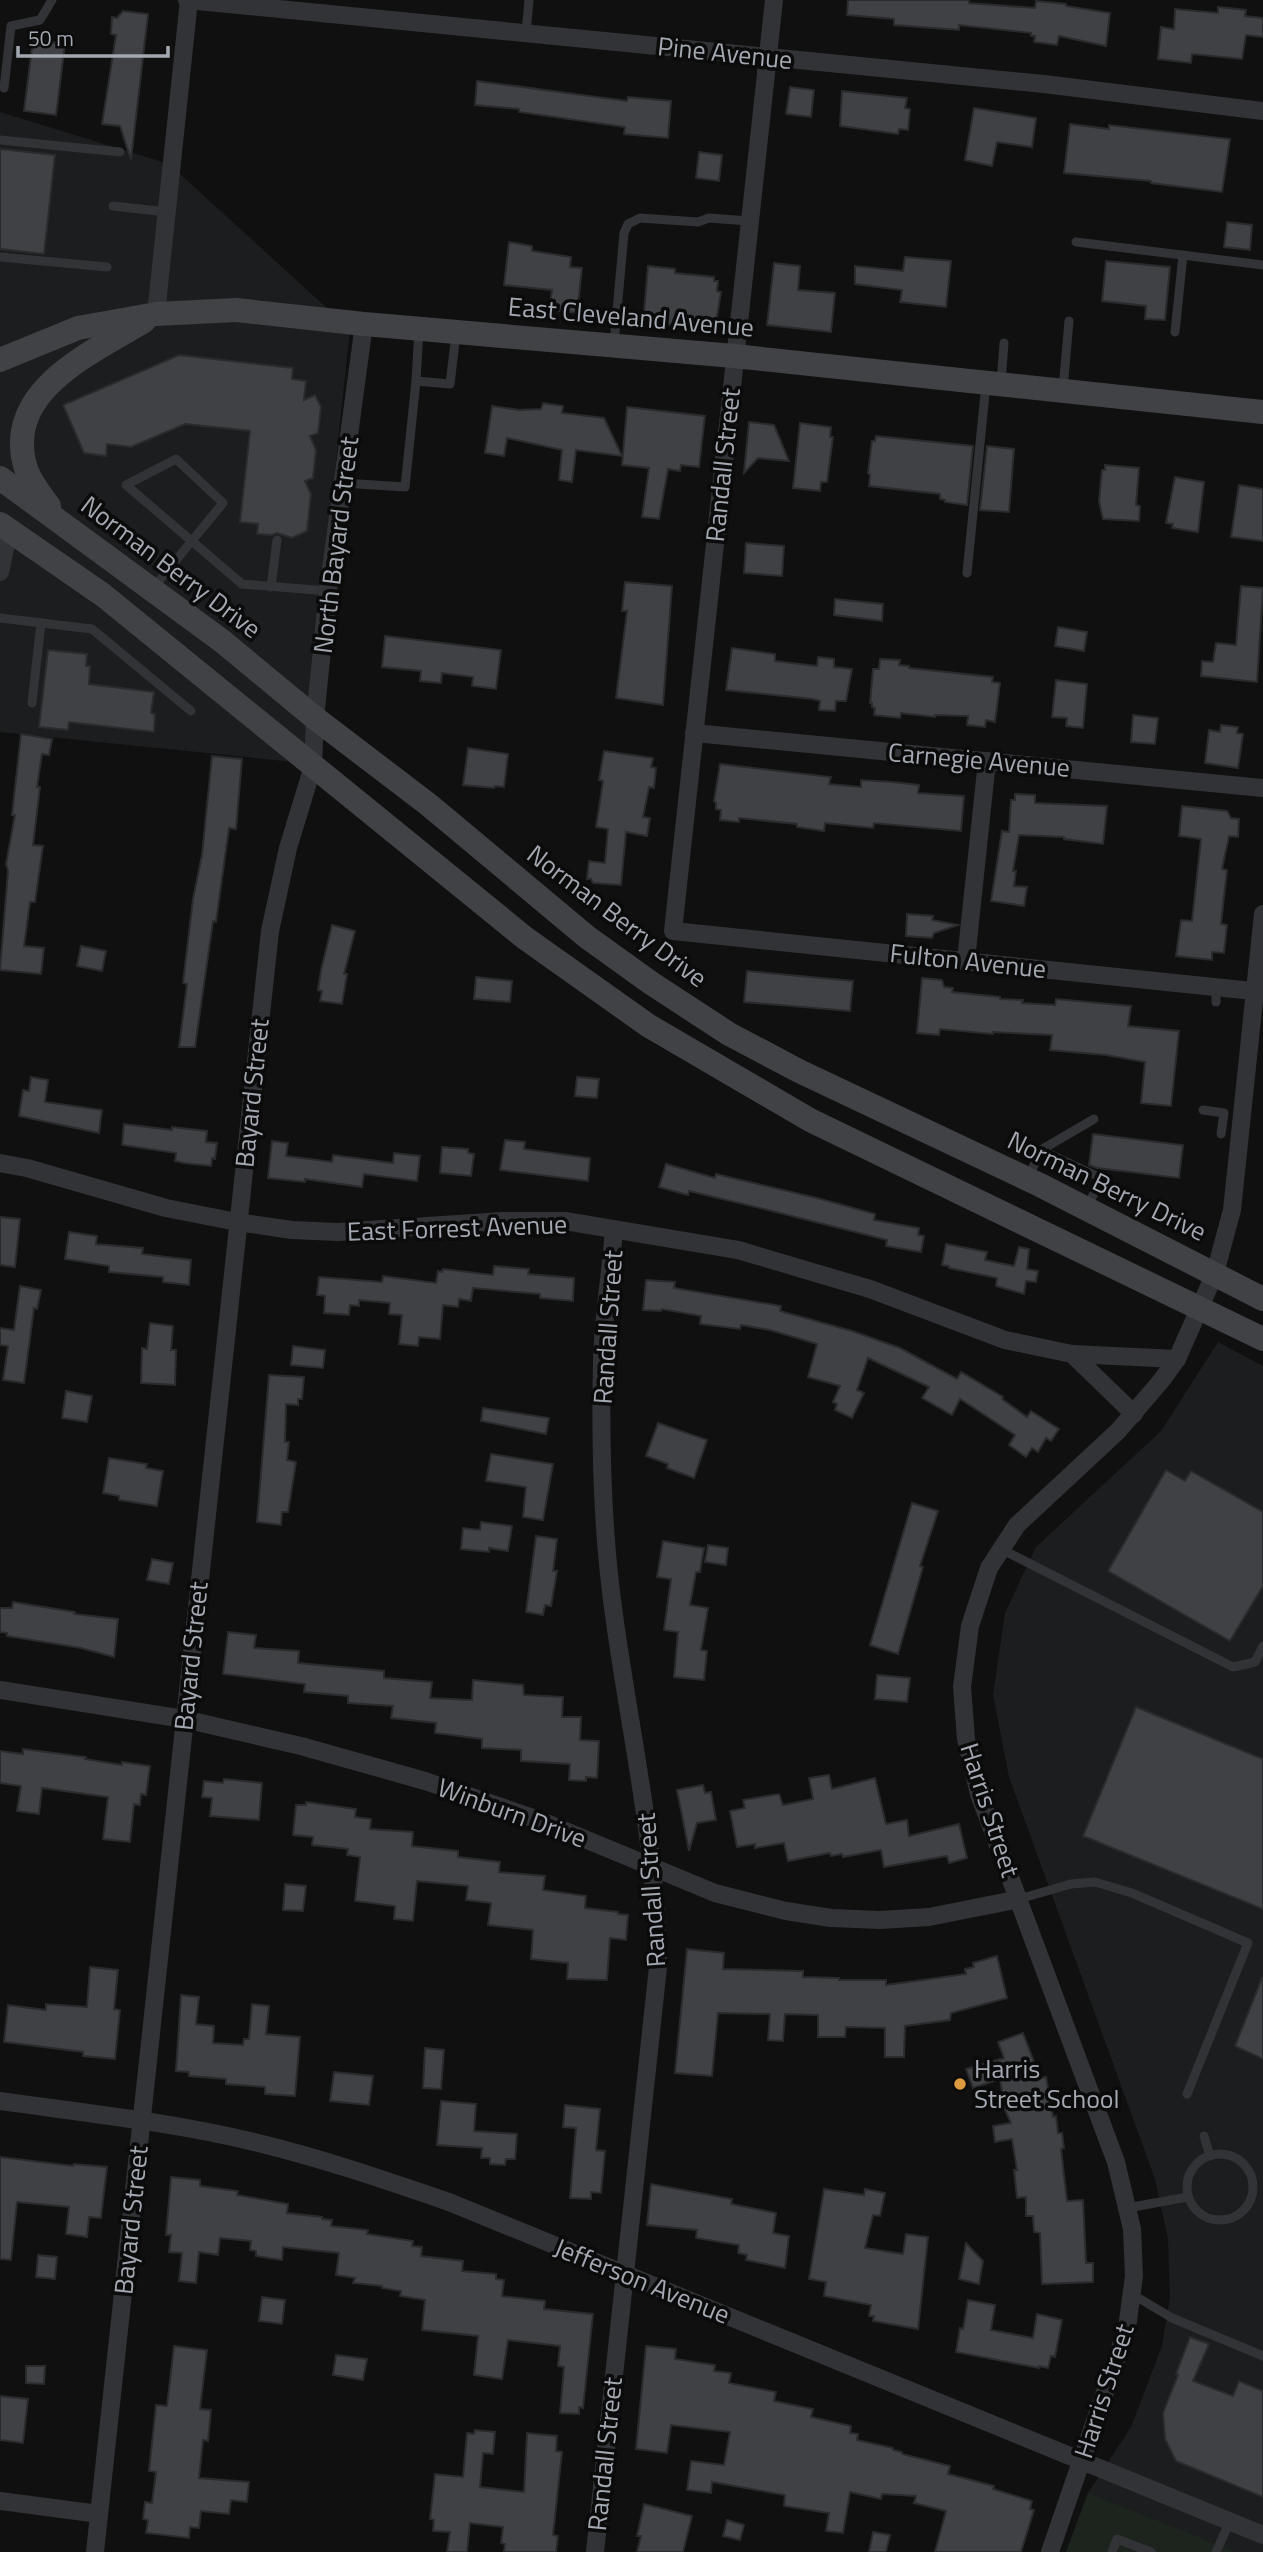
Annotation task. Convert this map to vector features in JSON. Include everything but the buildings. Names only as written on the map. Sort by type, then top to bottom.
[{"type":"main road","name":"East Cleveland Avenue","points":[[1,357],[78,328],[156,314],[236,310],[364,324],[734,356],[1263,412]]},
{"type":"main road","points":[[60,520],[33,483],[27,470],[23,450],[28,412],[36,398],[67,368],[156,314]]},
{"type":"main road","name":"Norman Berry Drive","points":[[0,478],[153,589],[429,805],[587,937],[651,984],[729,1034],[799,1071],[1087,1208],[1263,1299]]},
{"type":"main road","points":[[4,527],[103,595],[525,938],[649,1026],[810,1120],[1263,1339]]},
{"type":"street","name":"Pine Avenue","points":[[188,0],[1044,84],[1263,111]]},
{"type":"street","points":[[156,314],[188,0]]},
{"type":"street","name":"Randall Street","points":[[673,931],[774,0]]},
{"type":"street","name":"North Bayard Street","points":[[313,766],[315,718],[328,591],[364,324]]},
{"type":"street","points":[[0,572],[4,527]]},
{"type":"street","name":"Carnegie Avenue","points":[[694,733],[1263,788]]},
{"type":"street","points":[[966,960],[987,761]]},
{"type":"street","name":"Bayard Street","points":[[95,2552],[270,931],[288,848],[313,766]]},
{"type":"street","name":"Harris Street","points":[[1050,2552],[1127,2328],[1134,2276],[1132,2229],[1116,2162],[979,1794],[966,1739],[962,1687],[970,1626],[989,1568],[1017,1525],[1134,1415],[1177,1359],[1215,1273],[1232,1210],[1259,992],[1263,914]]},
{"type":"street","name":"Fulton Avenue","points":[[673,931],[966,960],[1216,995],[1259,992]]},
{"type":"street","name":"East Forrest Avenue","points":[[0,1163],[27,1168],[166,1208],[292,1230],[338,1232],[503,1221],[565,1221],[614,1229],[738,1250],[870,1289],[1005,1340],[1072,1354],[1177,1359]]},
{"type":"street","name":"Randall Street","points":[[595,2552],[658,1967],[658,1914],[645,1802],[614,1614],[603,1500],[602,1359],[614,1229]]},
{"type":"street","points":[[1072,1354],[1134,1415]]},
{"type":"street","name":"Winburn Drive","points":[[0,1690],[184,1719],[301,1746],[425,1781],[539,1821],[715,1893],[786,1911],[831,1918],[880,1920],[929,1917],[1019,1899]]},
{"type":"street","name":"Jefferson Avenue","points":[[0,2101],[142,2121],[253,2142],[362,2171],[449,2202],[1263,2535]]},
{"type":"street","points":[[0,2501],[99,2514]]},
{"type":"lane","points":[[4,88],[11,26],[40,20],[52,0]]},
{"type":"lane","points":[[526,33],[529,0]]},
{"type":"lane","points":[[0,140],[120,152]]},
{"type":"lane","points":[[113,206],[167,212]]},
{"type":"lane","points":[[614,345],[624,233],[628,224],[640,218],[698,222],[709,218],[749,221]]},
{"type":"lane","points":[[1076,242],[1263,265]]},
{"type":"lane","points":[[1175,332],[1183,255]]},
{"type":"lane","points":[[0,257],[107,267]]},
{"type":"lane","points":[[1063,391],[1069,321]]},
{"type":"lane","points":[[343,483],[405,487],[419,329]]},
{"type":"lane","points":[[416,381],[450,384],[456,332]]},
{"type":"lane","points":[[967,573],[993,383],[1004,343]]},
{"type":"lane","points":[[153,589],[193,542],[223,503],[176,459],[126,485],[193,542],[242,584],[328,591]]},
{"type":"lane","points":[[271,587],[277,540]]},
{"type":"lane","points":[[0,618],[92,629],[191,711]]},
{"type":"lane","points":[[32,703],[41,623]]},
{"type":"lane","points":[[1203,1110],[1224,1112],[1221,1134]]},
{"type":"lane","points":[[1027,1179],[1041,1150],[1094,1119]]},
{"type":"lane","points":[[1041,1150],[1101,1178],[1087,1208]]},
{"type":"lane","points":[[1001,1549],[1233,1667],[1255,1662],[1263,1646]]},
{"type":"lane","points":[[1019,1899],[1071,1884],[1095,1882],[1132,1894],[1248,1943],[1187,2094]]},
{"type":"lane","points":[[1204,2136],[1210,2156]]},
{"type":"lane","points":[[1228,2155],[1245,2165],[1253,2182],[1250,2200],[1239,2215],[1221,2220],[1202,2215],[1195,2210],[1188,2197],[1189,2174],[1201,2160],[1210,2156],[1228,2155]]},
{"type":"lane","points":[[1127,2208],[1188,2197]]},
{"type":"lane","points":[[1131,2293],[1172,2318],[1263,2356]]},
{"type":"lane","points":[[1216,2552],[1230,2521]]},
{"type":"lane","points":[[1112,2552],[1117,2539],[1151,2552]]},
{"type":"shaded area","points":[[0,112],[169,164],[350,329],[304,763],[0,732]]},
{"type":"shaded area","points":[[1218,1342],[1263,1366],[1263,2552],[1066,2552],[1088,2493],[1131,2427],[1162,2346],[1170,2298],[1168,2239],[1155,2179],[1009,1777],[993,1695],[1005,1613],[1036,1547],[1161,1431]]},
{"type":"shaded area","points":[[1088,2493],[1237,2552],[1066,2552]]},
{"type":"place","name":"Harris Street School","points":[[960,2084]]}]
